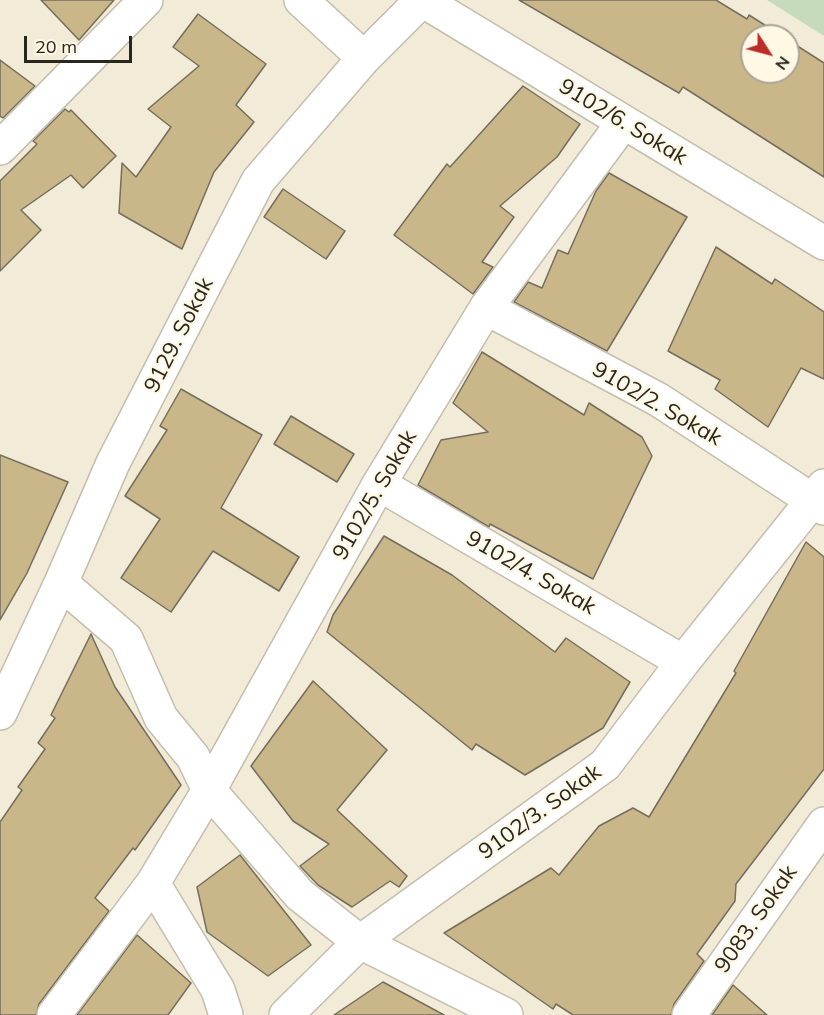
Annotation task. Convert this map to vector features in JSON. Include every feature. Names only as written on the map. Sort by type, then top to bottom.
[{"type":"street","points":[[0,148],[146,0]]},
{"type":"street","points":[[301,0],[364,58]]},
{"type":"street","name":"9129. Sokak","points":[[0,713],[61,583],[113,463],[258,180],[364,58],[422,0]]},
{"type":"street","name":"9102/6. Sokak","points":[[422,0],[622,123],[824,243]]},
{"type":"street","name":"9102/5. Sokak","points":[[54,1015],[153,884],[209,790],[379,484],[486,308],[622,123]]},
{"type":"street","name":"9102/2. Sokak","points":[[486,308],[659,400],[820,498]]},
{"type":"street","name":"9102/4. Sokak","points":[[379,484],[683,662]]},
{"type":"street","name":"9102/3. Sokak","points":[[286,1015],[360,942],[605,765],[683,662],[820,498]]},
{"type":"street","points":[[61,583],[126,639],[160,718],[193,757],[209,790],[300,895],[360,942],[506,1015]]},
{"type":"street","name":"9083. Sokak","points":[[689,1015],[824,824]]},
{"type":"street","points":[[153,884],[218,990],[226,1015]]},
{"type":"green space","points":[[767,0],[824,0],[824,36]]},
{"type":"building","points":[[41,0],[114,0],[79,40]]},
{"type":"building","points":[[519,0],[716,0],[747,19],[749,15],[763,24],[740,24],[740,84],[800,84],[800,48],[824,63],[824,177],[683,87],[679,93]]},
{"type":"building","points":[[198,14],[266,64],[236,105],[254,122],[214,172],[182,249],[119,213],[122,163],[136,177],[171,127],[148,109],[199,66],[173,47]]},
{"type":"building","points":[[0,60],[35,86],[3,118],[0,116]]},
{"type":"building","points":[[523,86],[580,124],[557,157],[500,206],[514,217],[482,262],[493,267],[473,294],[394,235],[447,164],[450,167]]},
{"type":"building","points":[[65,109],[69,112],[71,110],[116,156],[83,188],[71,175],[21,210],[41,230],[0,271],[0,181],[37,144],[33,141]]},
{"type":"building","points":[[609,173],[687,217],[607,351],[514,302],[528,282],[542,288],[558,250],[568,254],[596,191]]},
{"type":"building","points":[[283,189],[345,231],[326,259],[264,217]]},
{"type":"building","points":[[716,247],[772,284],[775,279],[824,312],[824,379],[801,368],[768,427],[715,389],[720,380],[668,351]]},
{"type":"building","points":[[482,352],[584,415],[589,403],[642,437],[652,456],[593,579],[490,524],[489,527],[418,485],[441,440],[488,432],[453,403]]},
{"type":"building","points":[[181,389],[262,435],[221,508],[299,557],[279,591],[213,551],[171,612],[121,578],[160,519],[125,496],[167,430],[160,426]]},
{"type":"building","points":[[291,416],[354,454],[337,482],[274,444]]},
{"type":"building","points":[[0,455],[68,482],[27,573],[0,620]]},
{"type":"building","points":[[384,536],[452,575],[555,652],[566,638],[630,682],[603,728],[525,775],[476,744],[472,750],[327,632],[333,615]]},
{"type":"building","points":[[806,542],[824,557],[824,769],[736,884],[735,901],[697,954],[704,961],[674,1004],[671,1015],[573,1015],[556,1004],[553,1009],[444,933],[551,868],[559,875],[599,826],[633,808],[649,817],[736,673],[734,671]]},
{"type":"building","points":[[91,634],[115,687],[181,785],[135,850],[133,848],[95,898],[109,911],[39,1004],[36,1015],[0,1015],[0,822],[22,790],[18,787],[45,749],[38,743],[55,718],[51,715]]},
{"type":"building","points":[[313,681],[387,750],[337,810],[407,876],[399,887],[390,881],[352,907],[318,885],[300,866],[329,844],[293,821],[251,766]]},
{"type":"building","points":[[240,855],[311,945],[268,976],[207,932],[197,887]]},
{"type":"building","points":[[137,935],[191,983],[168,1015],[77,1015]]},
{"type":"building","points":[[383,982],[444,1015],[334,1015]]},
{"type":"building","points":[[733,985],[767,1015],[712,1015]]}]
